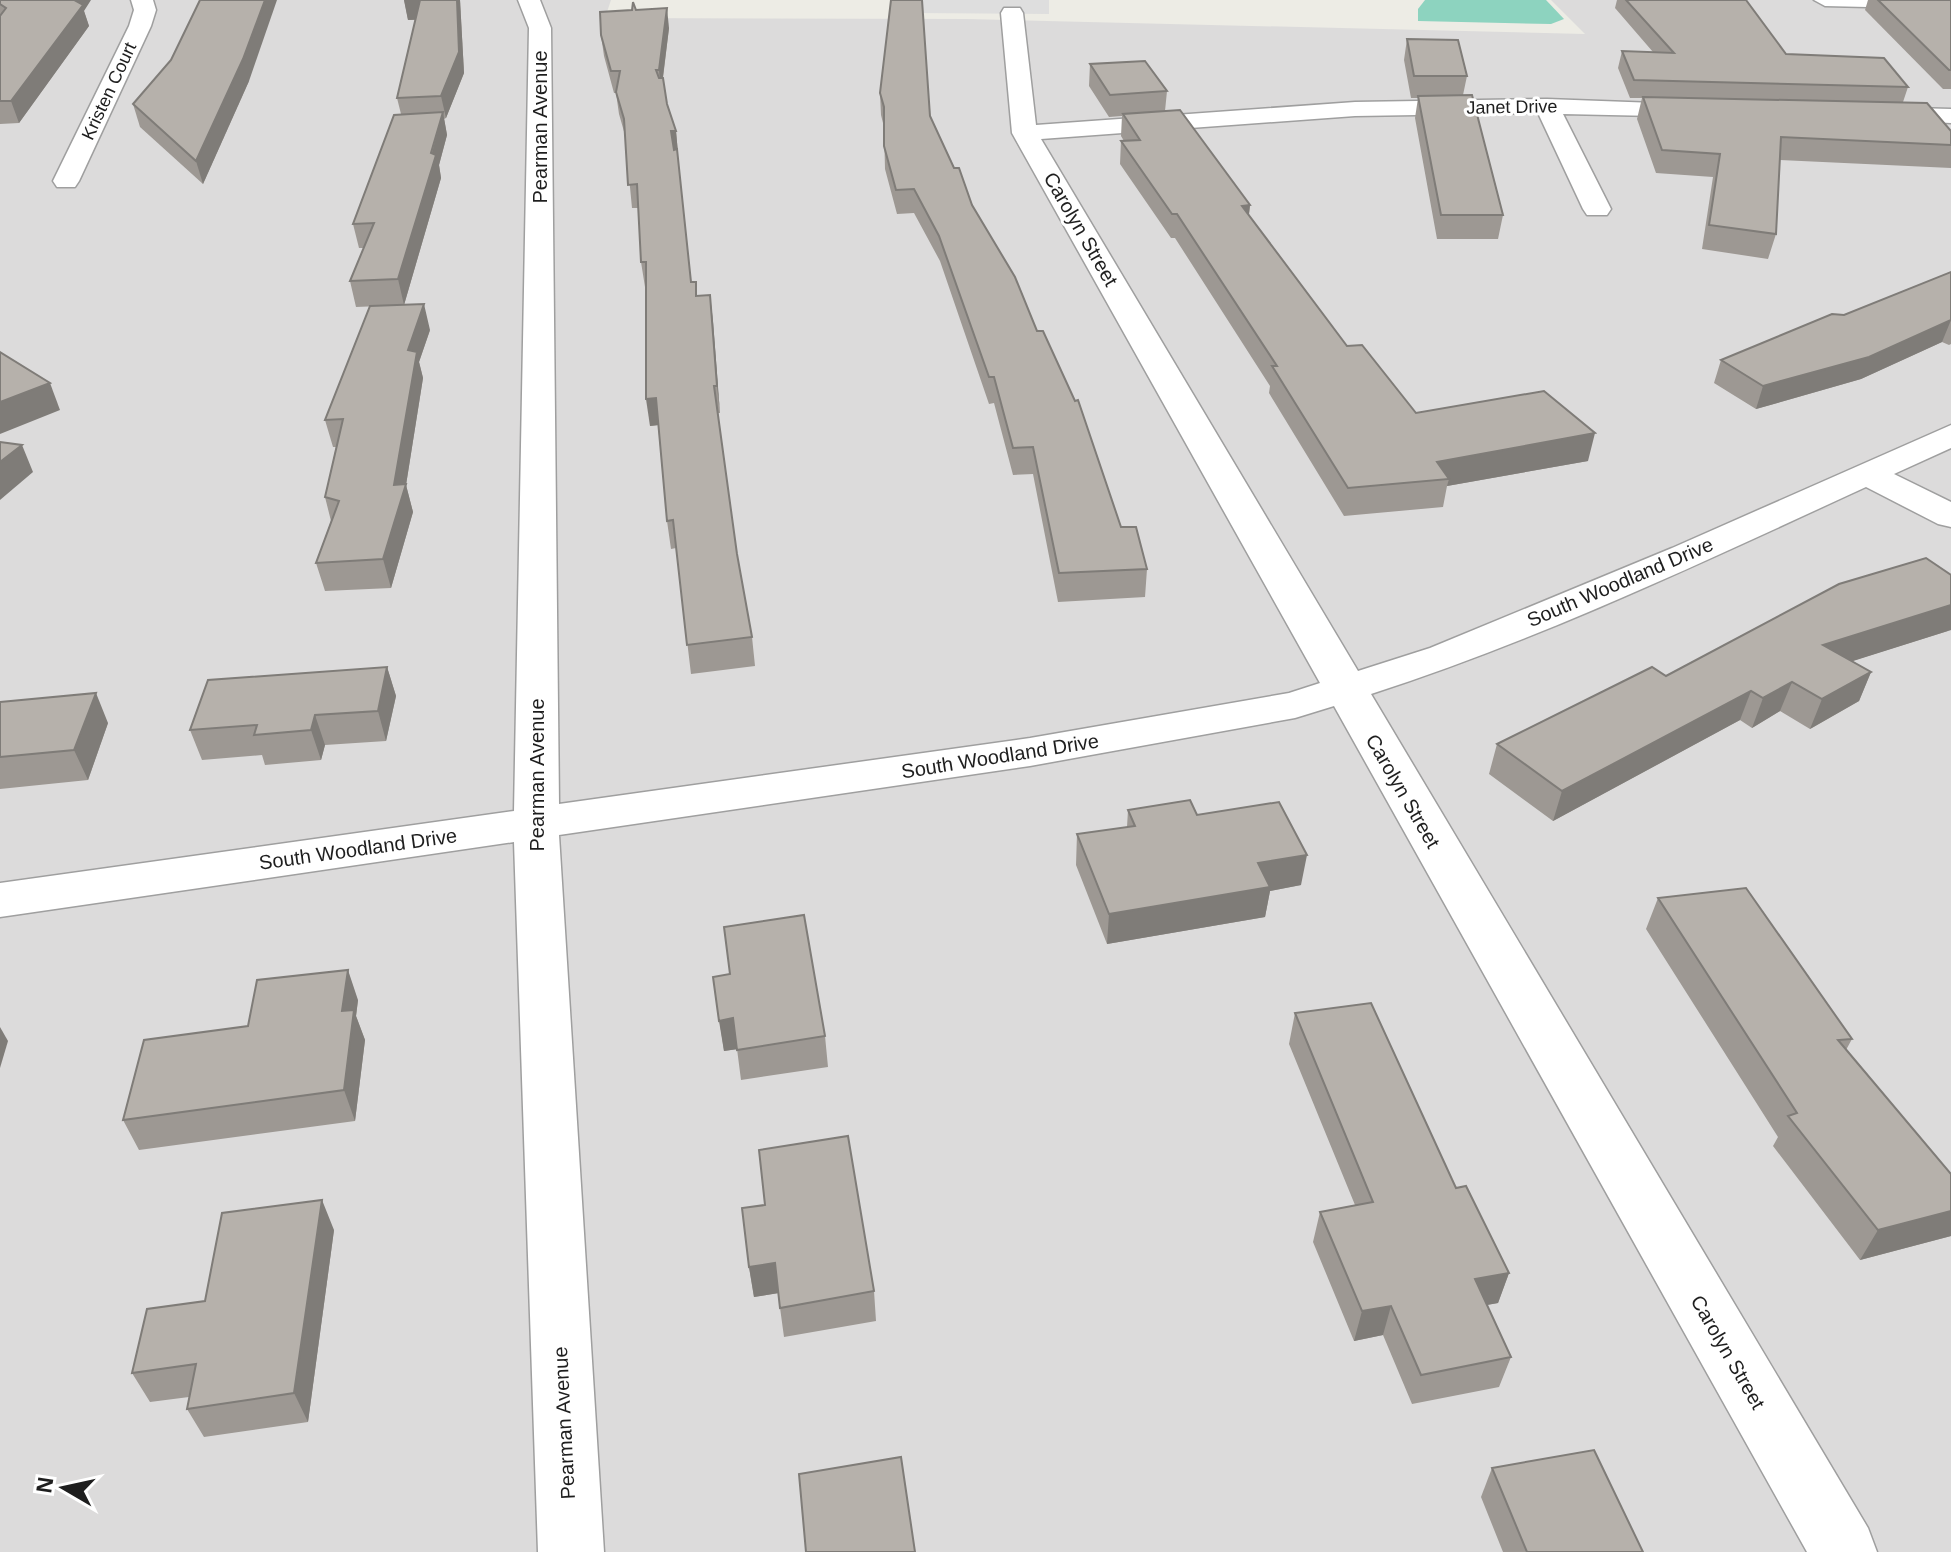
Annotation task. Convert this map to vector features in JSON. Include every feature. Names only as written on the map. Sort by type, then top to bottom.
[{"type":"street","name":"Kristen Court","points":[[66,181],[140,26],[145,10],[142,0]]},
{"type":"street","name":"Pearman Avenue","points":[[529,0],[540,28],[536,824],[571,1552]]},
{"type":"street","points":[[1825,0],[1951,3]]},
{"type":"street","name":"Carolyn Street","points":[[1012,13],[1025,133],[1844,1552]]},
{"type":"street","points":[[1547,106],[1597,209]]},
{"type":"street","name":"Janet Drive","points":[[1025,133],[1355,109],[1547,106],[1718,110]]},
{"type":"street","points":[[1858,114],[1951,116]]},
{"type":"street","name":"South Woodland Drive","points":[[0,900],[1030,752],[1295,705],[1444,657],[1685,556],[1951,435]]},
{"type":"street","points":[[1867,474],[1951,516]]},
{"type":"shaded area","points":[[0,0],[611,0],[605,18],[967,19],[1585,34],[1551,0],[1951,0],[1951,1552],[0,1552]]},
{"type":"shaded area","points":[[916,0],[1049,0],[1049,14],[914,13]]},
{"type":"green space","points":[[1425,0],[1546,0],[1564,19],[1551,24],[1418,21],[1418,9]]},
{"type":"building","points":[[0,0],[74,0],[83,5],[11,101],[0,101],[0,16],[6,8]]},
{"type":"building","points":[[200,0],[265,0],[243,59],[196,161],[133,104],[171,60]]},
{"type":"building","points":[[420,0],[457,0],[459,52],[441,96],[397,98]]},
{"type":"building","points":[[891,0],[922,0],[930,116],[954,168],[959,168],[972,205],[1015,277],[1037,331],[1043,331],[1075,401],[1078,400],[1121,527],[1136,527],[1147,569],[1059,573],[1033,447],[1013,448],[994,377],[989,377],[939,236],[914,189],[896,190],[884,146],[884,107],[880,93]]},
{"type":"building","points":[[1626,0],[1746,0],[1786,54],[1884,58],[1908,87],[1634,80],[1622,51],[1674,53]]},
{"type":"building","points":[[1878,0],[1951,0],[1951,70],[1949,70]]},
{"type":"building","points":[[633,2],[636,10],[667,8],[659,70],[656,70],[659,78],[663,78],[676,131],[671,131],[674,150],[677,149],[691,282],[696,282],[696,296],[710,295],[717,386],[714,386],[737,554],[752,637],[687,645],[673,520],[667,521],[656,398],[646,399],[646,262],[641,262],[637,184],[628,185],[624,119],[616,92],[620,71],[611,71],[601,35],[600,12],[632,10]]},
{"type":"building","points":[[1407,39],[1458,40],[1467,76],[1414,76]]},
{"type":"building","points":[[1145,61],[1167,91],[1110,95],[1090,64]]},
{"type":"building","points":[[1472,95],[1503,215],[1441,215],[1418,96]]},
{"type":"building","points":[[1643,97],[1927,103],[1951,131],[1951,145],[1781,137],[1776,234],[1709,225],[1720,154],[1662,150]]},
{"type":"building","points":[[1180,110],[1250,205],[1242,206],[1347,346],[1362,345],[1416,413],[1544,391],[1595,433],[1437,462],[1449,479],[1348,488],[1272,366],[1277,366],[1177,214],[1172,214],[1121,141],[1140,140],[1123,114]]},
{"type":"building","points":[[443,112],[431,153],[436,155],[398,279],[350,281],[374,223],[353,224],[394,115]]},
{"type":"building","points":[[1951,272],[1951,320],[1869,357],[1763,386],[1721,360],[1832,314],[1844,315]]},
{"type":"building","points":[[424,304],[408,350],[417,352],[394,485],[406,484],[383,559],[316,563],[339,501],[325,497],[343,419],[325,420],[370,306]]},
{"type":"building","points":[[0,352],[50,383],[0,402]]},
{"type":"building","points":[[0,442],[22,445],[0,462]]},
{"type":"building","points":[[1926,558],[1951,575],[1951,605],[1823,645],[1871,672],[1822,699],[1792,682],[1763,698],[1751,691],[1562,791],[1497,744],[1652,667],[1666,676],[1839,584]]},
{"type":"building","points":[[387,667],[378,711],[315,715],[311,730],[254,735],[257,725],[190,730],[208,680]]},
{"type":"building","points":[[96,693],[74,750],[0,757],[0,702]]},
{"type":"building","points":[[1190,800],[1197,815],[1279,802],[1307,855],[1258,863],[1270,887],[1109,914],[1077,834],[1135,826],[1128,810]]},
{"type":"building","points":[[1746,888],[1852,1039],[1838,1040],[1951,1174],[1951,1211],[1878,1230],[1788,1116],[1797,1113],[1658,898]]},
{"type":"building","points":[[804,915],[825,1036],[737,1050],[733,1018],[719,1021],[713,977],[730,974],[724,927]]},
{"type":"building","points":[[348,970],[342,1011],[354,1010],[344,1090],[123,1120],[144,1040],[248,1026],[257,980]]},
{"type":"building","points":[[1371,1003],[1456,1188],[1466,1186],[1509,1273],[1475,1279],[1511,1357],[1421,1375],[1391,1306],[1362,1311],[1320,1212],[1373,1202],[1295,1013]]},
{"type":"building","points":[[848,1136],[874,1291],[780,1308],[775,1263],[749,1267],[742,1208],[765,1205],[759,1150]]},
{"type":"building","points":[[322,1200],[294,1393],[187,1409],[196,1364],[132,1373],[147,1309],[205,1301],[222,1213]]},
{"type":"building","points":[[1594,1450],[1643,1552],[1527,1552],[1492,1468]]},
{"type":"building","points":[[901,1457],[915,1552],[806,1552],[799,1474]]}]
